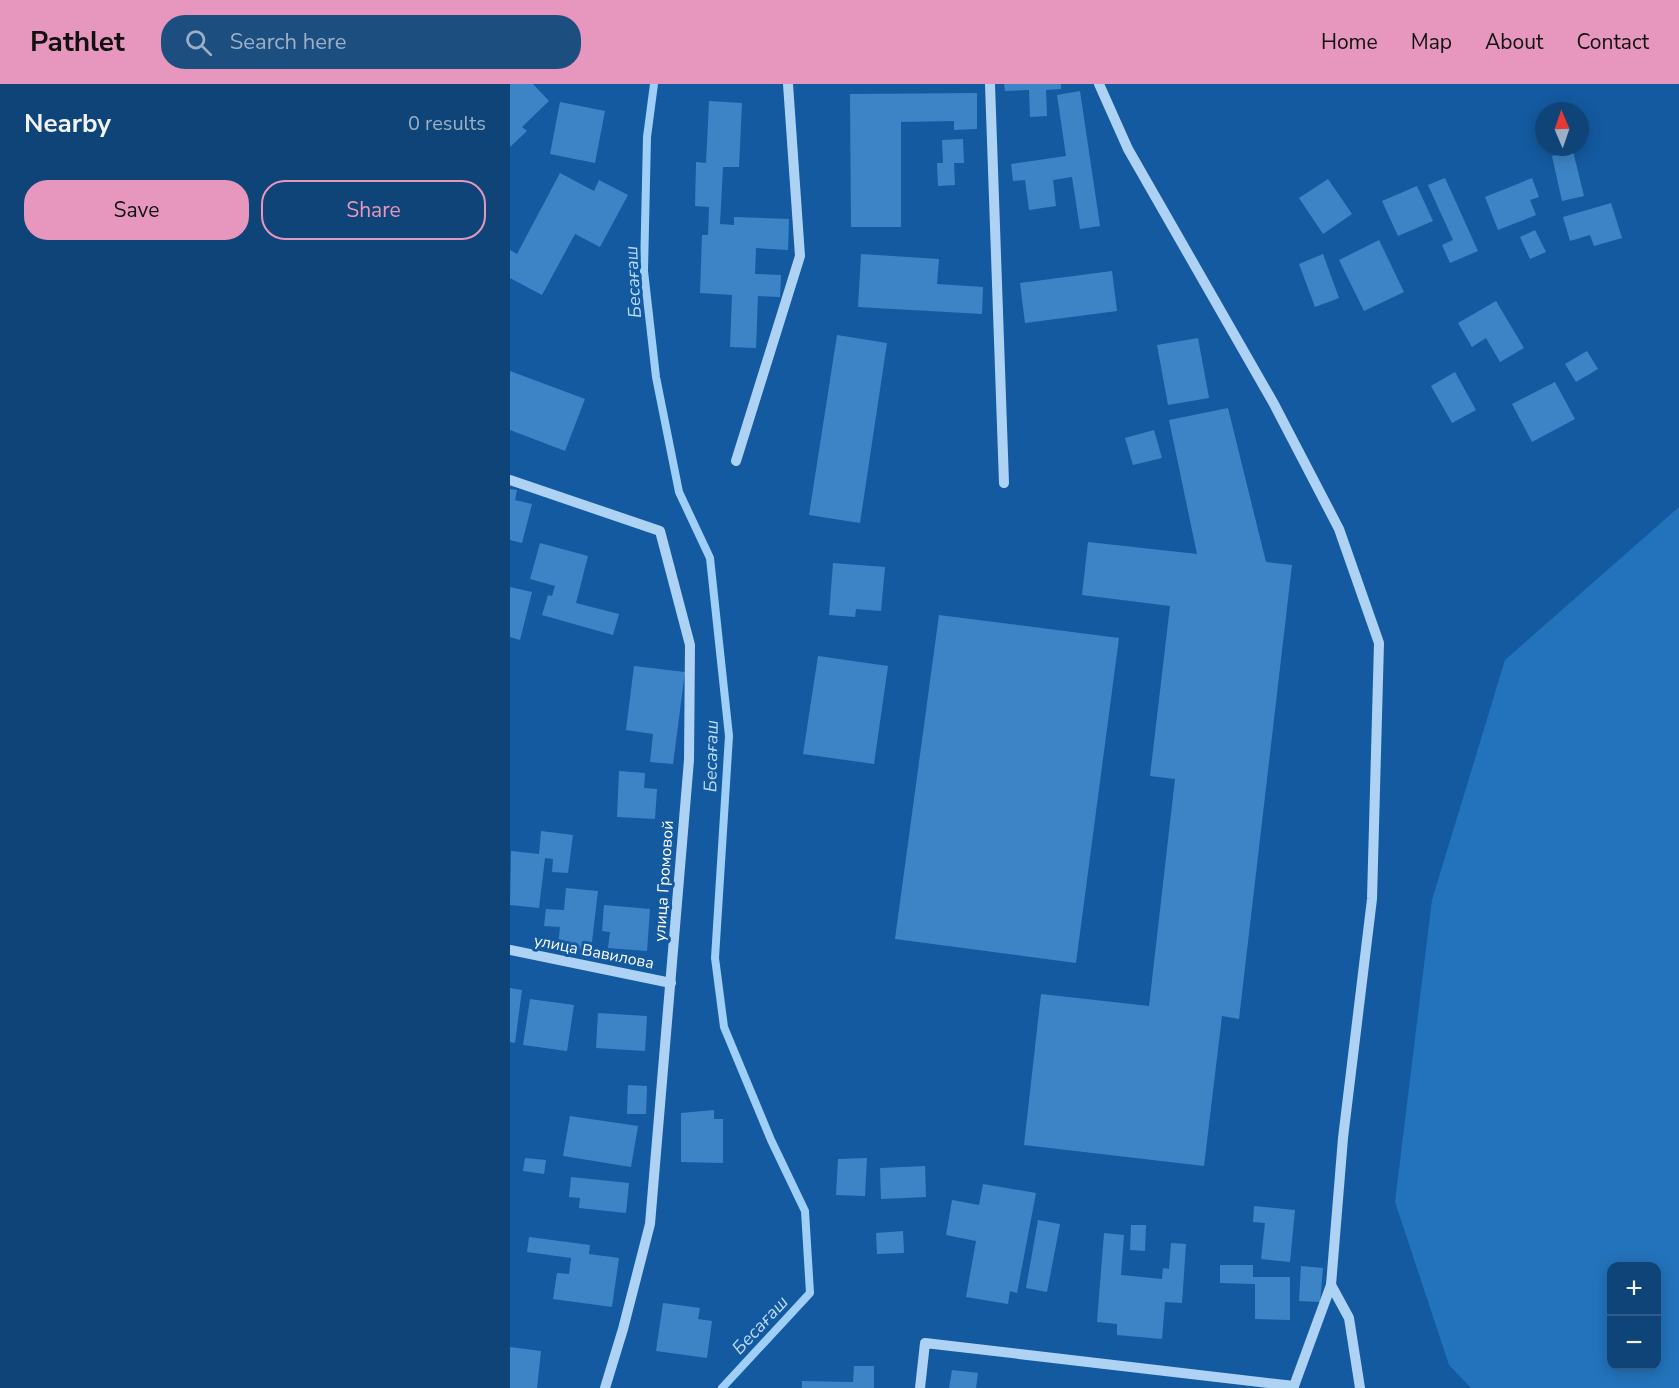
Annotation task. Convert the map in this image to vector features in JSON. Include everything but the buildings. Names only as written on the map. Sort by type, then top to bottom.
[{"type":"street","points":[[736,461],[801,256],[788,84]]},
{"type":"street","points":[[990,84],[1004,483]]},
{"type":"street","points":[[920,1388],[925,1342],[1294,1386],[1331,1285],[1343,1138],[1372,899],[1379,643],[1339,530],[1274,404],[1128,148],[1099,84]]},
{"type":"street","name":"улица Громовой","points":[[510,480],[660,531],[690,645],[689,760],[650,1224],[623,1329],[604,1388]]},
{"type":"street","name":"улица Вавилова","points":[[510,950],[671,983]]},
{"type":"street","points":[[1331,1285],[1349,1318],[1360,1388]]},
{"type":"shaded area","points":[[1679,507],[1679,1388],[1471,1388],[1449,1365],[1395,1202],[1432,900],[1505,660]]},
{"type":"waterway","name":"Бесағаш","points":[[654,84],[647,137],[644,271],[656,377],[679,492],[710,558],[729,736],[715,958],[724,1027],[771,1140],[805,1211],[810,1293],[722,1388]]}]
